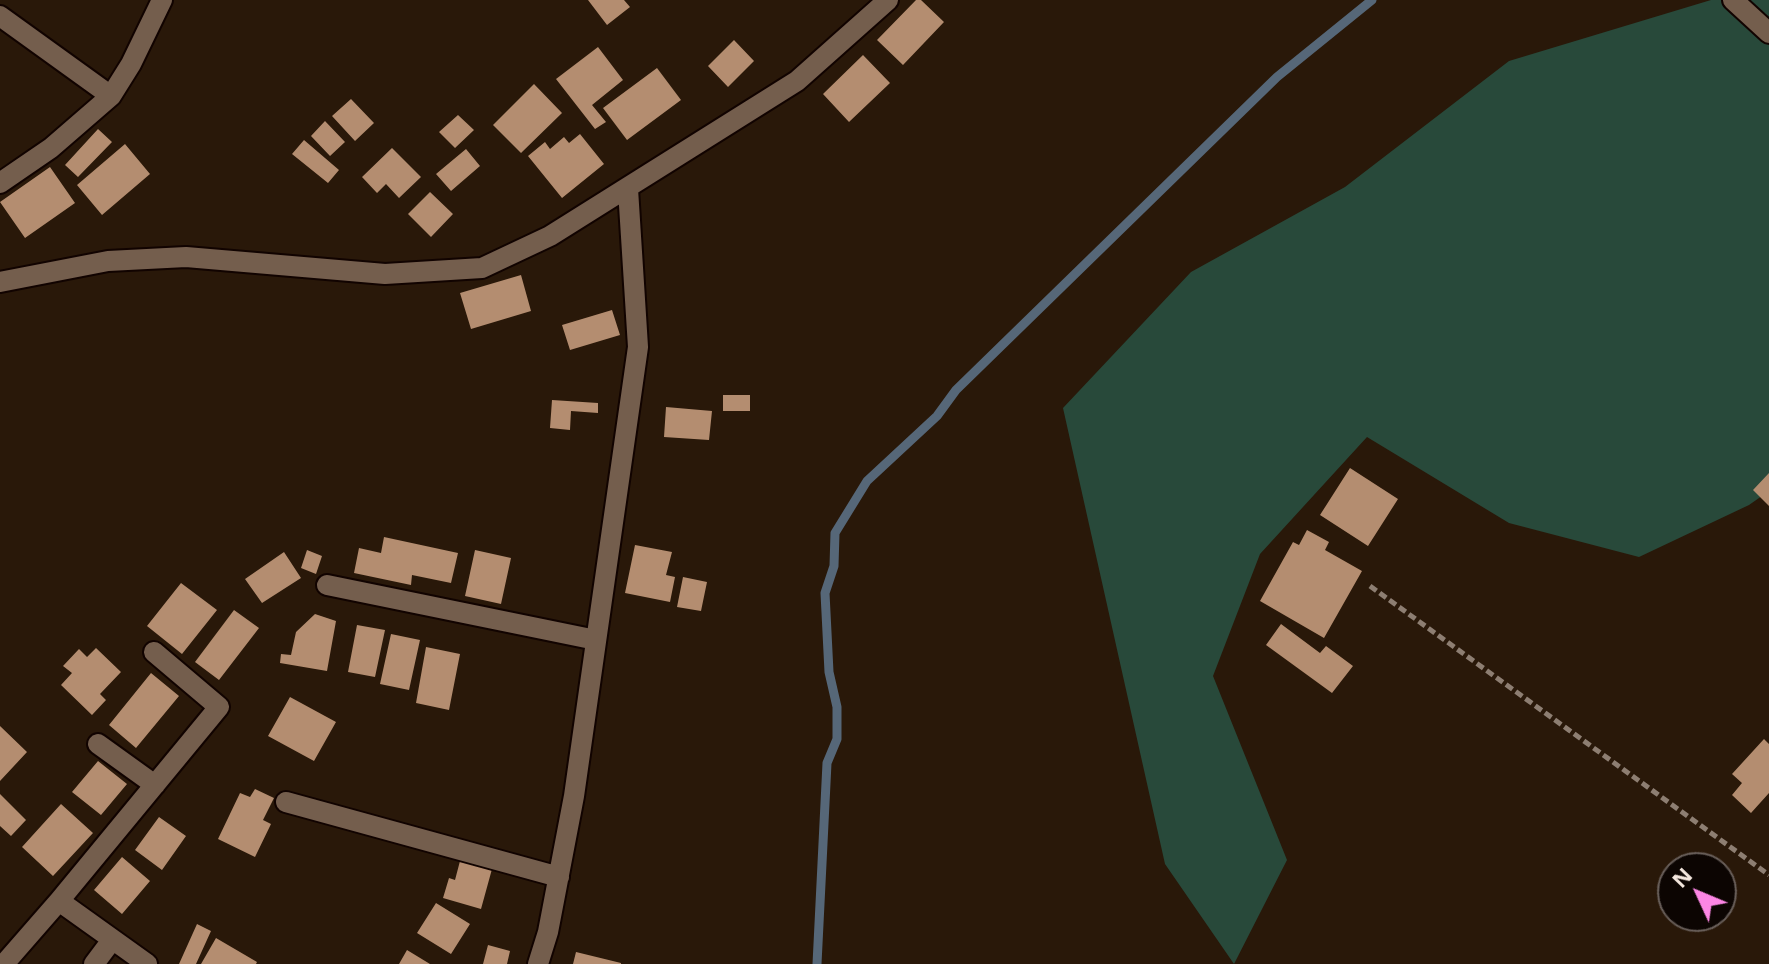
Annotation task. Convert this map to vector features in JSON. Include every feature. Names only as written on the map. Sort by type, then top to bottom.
[{"type":"street","points":[[0,183],[51,148],[111,96],[131,64],[162,0]]},
{"type":"street","points":[[0,282],[108,261],[186,257],[385,274],[482,268],[550,236],[797,81],[888,0]]},
{"type":"street","points":[[1733,0],[1769,33]]},
{"type":"street","points":[[0,16],[111,96]]},
{"type":"street","points":[[538,964],[548,932],[574,796],[638,347],[628,189]]},
{"type":"street","points":[[327,585],[596,640]]},
{"type":"street","points":[[4,964],[219,707],[154,652]]},
{"type":"street","points":[[98,744],[155,785]]},
{"type":"street","points":[[286,802],[559,877]]},
{"type":"street","points":[[59,901],[147,964]]},
{"type":"street","points":[[94,964],[112,940]]},
{"type":"path","points":[[1370,586],[1769,875]]},
{"type":"green space","points":[[1711,0],[1769,0],[1769,491],[1749,505],[1639,557],[1509,523],[1367,437],[1260,554],[1213,676],[1287,860],[1234,964],[1165,864],[1063,408],[1191,272],[1345,187],[1509,61]]},
{"type":"building","points":[[588,0],[624,0],[630,7],[607,25]]},
{"type":"building","points":[[916,0],[921,0],[944,22],[903,65],[877,40]]},
{"type":"building","points":[[734,40],[754,61],[728,87],[708,66]]},
{"type":"building","points":[[598,47],[623,80],[592,105],[606,122],[595,129],[556,79]]},
{"type":"building","points":[[863,55],[890,83],[849,122],[823,94]]},
{"type":"building","points":[[657,68],[681,100],[627,140],[603,108]]},
{"type":"building","points":[[534,84],[562,113],[521,153],[493,125]]},
{"type":"building","points":[[351,99],[374,123],[355,141],[332,116]]},
{"type":"building","points":[[458,115],[474,130],[455,148],[439,132]]},
{"type":"building","points":[[325,121],[345,142],[330,156],[311,136]]},
{"type":"building","points":[[98,129],[112,142],[78,177],[65,165]]},
{"type":"building","points":[[580,134],[604,164],[562,198],[528,156],[545,142],[550,149],[564,137],[569,143]]},
{"type":"building","points":[[304,140],[339,170],[328,183],[292,154]]},
{"type":"building","points":[[125,144],[150,174],[102,215],[77,185]]},
{"type":"building","points":[[392,148],[421,177],[399,198],[386,184],[377,193],[362,177]]},
{"type":"building","points":[[466,149],[480,166],[451,191],[436,174]]},
{"type":"building","points":[[50,167],[75,203],[25,238],[0,202]]},
{"type":"building","points":[[430,192],[453,214],[431,237],[408,214]]},
{"type":"building","points":[[521,275],[531,311],[471,329],[460,293]]},
{"type":"building","points":[[612,310],[620,335],[570,350],[562,325]]},
{"type":"building","points":[[723,395],[750,395],[750,411],[723,411]]},
{"type":"building","points":[[552,400],[598,403],[598,413],[571,411],[570,430],[550,428]]},
{"type":"building","points":[[666,407],[712,411],[709,440],[664,437]]},
{"type":"building","points":[[1350,468],[1398,499],[1368,546],[1320,515]]},
{"type":"building","points":[[1769,473],[1769,506],[1753,490]]},
{"type":"building","points":[[1307,530],[1329,542],[1325,550],[1362,571],[1324,638],[1260,601],[1293,542],[1299,545]]},
{"type":"building","points":[[384,537],[458,553],[451,583],[412,575],[411,585],[354,573],[359,548],[381,553]]},
{"type":"building","points":[[635,545],[672,552],[666,575],[675,577],[670,602],[625,593]]},
{"type":"building","points":[[307,550],[322,556],[316,574],[301,568]]},
{"type":"building","points":[[475,550],[511,558],[501,604],[465,596]]},
{"type":"building","points":[[284,552],[301,578],[262,603],[245,579]]},
{"type":"building","points":[[683,577],[707,582],[701,611],[677,607]]},
{"type":"building","points":[[181,583],[217,610],[182,654],[147,626]]},
{"type":"building","points":[[234,610],[259,628],[219,680],[195,662]]},
{"type":"building","points":[[315,614],[336,621],[327,671],[280,663],[281,654],[291,655],[296,632]]},
{"type":"building","points":[[1281,624],[1320,653],[1326,646],[1353,666],[1332,693],[1266,645]]},
{"type":"building","points":[[357,625],[385,630],[375,677],[348,672]]},
{"type":"building","points":[[391,634],[420,640],[409,690],[380,684]]},
{"type":"building","points":[[426,647],[460,654],[449,710],[416,703]]},
{"type":"building","points":[[96,648],[121,672],[100,694],[106,700],[92,715],[61,685],[72,673],[63,666],[79,649],[87,657]]},
{"type":"building","points":[[151,673],[179,696],[136,748],[109,725]]},
{"type":"building","points":[[290,697],[336,722],[314,761],[268,736]]},
{"type":"building","points":[[0,726],[27,752],[0,781]]},
{"type":"building","points":[[1764,739],[1769,744],[1769,793],[1751,813],[1732,795],[1742,783],[1732,774]]},
{"type":"building","points":[[98,761],[127,784],[101,815],[72,792]]},
{"type":"building","points":[[255,789],[274,798],[263,820],[271,824],[255,857],[218,839],[240,793],[250,797]]},
{"type":"building","points":[[0,794],[26,820],[11,836],[0,826]]},
{"type":"building","points":[[61,804],[93,833],[53,876],[22,847]]},
{"type":"building","points":[[159,817],[186,836],[162,870],[135,850]]},
{"type":"building","points":[[122,857],[150,881],[122,914],[94,890]]},
{"type":"building","points":[[460,861],[492,869],[481,909],[443,898],[449,878],[455,880]]},
{"type":"building","points":[[436,903],[470,924],[451,954],[417,933]]},
{"type":"building","points":[[197,924],[211,931],[196,964],[179,964]]},
{"type":"building","points":[[216,938],[257,962],[256,964],[201,964]]},
{"type":"building","points":[[488,945],[510,951],[507,964],[483,964]]},
{"type":"building","points":[[407,950],[430,964],[399,964]]},
{"type":"building","points":[[576,952],[621,963],[621,964],[573,964]]},
{"type":"waterway","points":[[817,964],[827,763],[837,739],[837,707],[829,672],[825,593],[834,566],[835,533],[867,481],[937,416],[956,390],[1277,77],[1372,0]]}]
